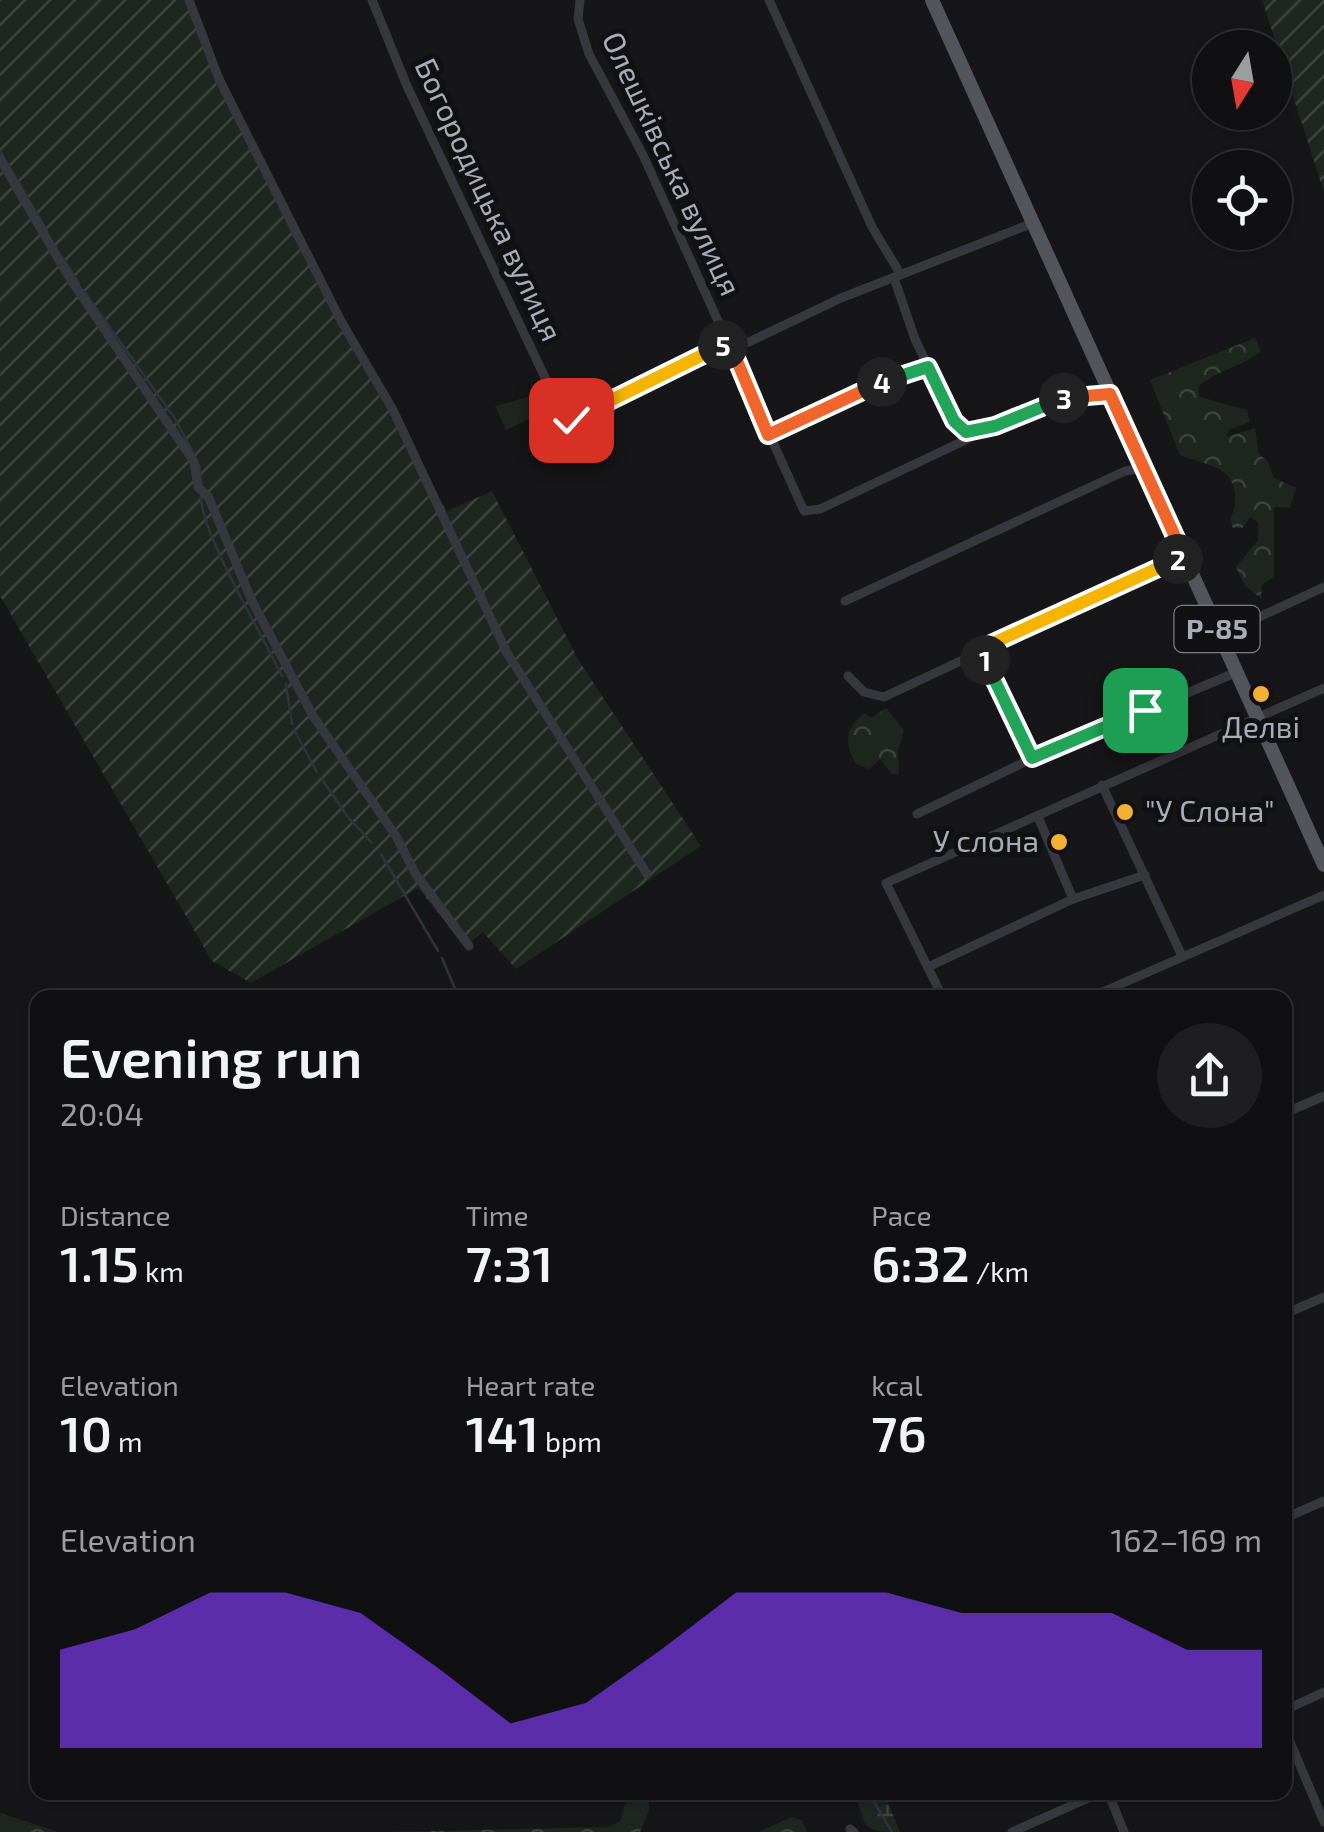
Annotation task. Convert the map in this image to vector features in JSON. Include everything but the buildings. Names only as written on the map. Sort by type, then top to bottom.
[{"type":"main road","name":"Р-85","points":[[932,0],[1324,865]]},
{"type":"street","points":[[189,0],[219,79],[341,321],[393,410],[507,653],[648,874]]},
{"type":"street","name":"Богородицька вулиця","points":[[372,0],[407,86],[575,441]]},
{"type":"street","name":"Олешківська вулиця","points":[[580,0],[578,19],[588,54],[620,106],[804,510],[820,509],[995,426]]},
{"type":"street","points":[[769,0],[897,276],[928,367],[961,430],[995,426],[1043,404],[1074,396],[1110,394]]},
{"type":"street","points":[[0,159],[69,277],[168,418],[194,462],[202,490],[252,601],[313,716],[396,836],[415,873],[469,946]]},
{"type":"street","points":[[564,418],[579,417],[730,344],[749,342],[897,276],[1033,223]]},
{"type":"street","points":[[768,435],[903,372],[928,367]]},
{"type":"street","points":[[845,600],[1125,471],[1144,468]]},
{"type":"street","points":[[848,676],[864,692],[884,698],[980,649],[1184,556]]},
{"type":"street","points":[[1220,635],[1324,587]]},
{"type":"street","points":[[980,649],[1032,758]]},
{"type":"street","points":[[917,814],[1032,758],[1237,672]]},
{"type":"street","points":[[939,990],[886,883],[1324,688]]},
{"type":"street","points":[[1102,785],[1182,956]]},
{"type":"street","points":[[1038,817],[1073,899]]},
{"type":"street","points":[[928,966],[1073,899],[1145,875]]},
{"type":"street","points":[[1106,990],[1324,895]]},
{"type":"street","points":[[1292,1110],[1324,1096]]},
{"type":"street","points":[[1292,1311],[1324,1296]]},
{"type":"street","points":[[1292,1515],[1324,1500]]},
{"type":"street","points":[[1292,1707],[1324,1692]]},
{"type":"street","points":[[1292,1747],[1324,1822]]},
{"type":"street","points":[[1012,1832],[1086,1800]]},
{"type":"street","points":[[1109,1800],[1124,1832]]},
{"type":"green space","points":[[0,0],[190,0],[199,29],[408,448],[447,511],[492,491],[579,661],[701,846],[516,969],[483,932],[465,947],[418,888],[251,983],[212,961],[0,596]]},
{"type":"green space","points":[[1262,0],[1324,0],[1324,192],[1292,93],[1292,30],[1272,30]]},
{"type":"green space","points":[[1255,338],[1261,351],[1198,387],[1200,397],[1247,410],[1250,422],[1229,430],[1226,437],[1255,428],[1259,454],[1268,462],[1274,478],[1296,488],[1290,508],[1274,507],[1274,576],[1262,585],[1261,598],[1245,586],[1236,567],[1258,540],[1258,523],[1251,517],[1242,528],[1233,528],[1232,482],[1219,469],[1180,455],[1150,380]]},
{"type":"green space","points":[[542,393],[549,410],[506,430],[495,406]]},
{"type":"green space","points":[[886,708],[904,730],[898,751],[899,774],[892,774],[880,759],[869,769],[856,764],[850,749],[848,736],[853,724],[865,713],[871,718]]},
{"type":"green space","points":[[626,1800],[648,1800],[649,1810],[640,1832],[387,1832],[607,1827],[620,1822]]},
{"type":"green space","points":[[856,1800],[887,1800],[900,1832],[877,1831],[863,1820]]},
{"type":"green space","points":[[0,1813],[58,1832],[0,1832]]},
{"type":"green space","points":[[792,1817],[802,1820],[807,1832],[758,1832]]},
{"type":"waterway","points":[[0,151],[47,231]]},
{"type":"waterway","points":[[62,257],[79,283]]},
{"type":"waterway","points":[[83,290],[171,413]]},
{"type":"waterway","points":[[173,415],[194,454]]},
{"type":"waterway","points":[[199,465],[202,487]]},
{"type":"waterway","points":[[201,495],[221,558],[282,676]]},
{"type":"waterway","points":[[286,684],[292,724]]},
{"type":"waterway","points":[[294,730],[317,772]]},
{"type":"waterway","points":[[322,779],[347,816],[372,843]]},
{"type":"waterway","points":[[381,854],[438,951]]},
{"type":"waterway","points":[[442,958],[456,990]]},
{"type":"waterway","points":[[873,1800],[892,1832]]},
{"type":"place","name":"Делві","points":[[1261,694]]},
{"type":"place","name":"\"У Слона\"","points":[[1125,812]]},
{"type":"place","name":"У слона","points":[[1059,842]]},
{"type":"route","points":[[571,420],[730,344],[768,435],[783,432],[903,372],[928,367],[954,421],[966,432],[995,426],[1069,397],[1110,394],[1184,556],[980,649],[1032,758],[1145,710]]}]
